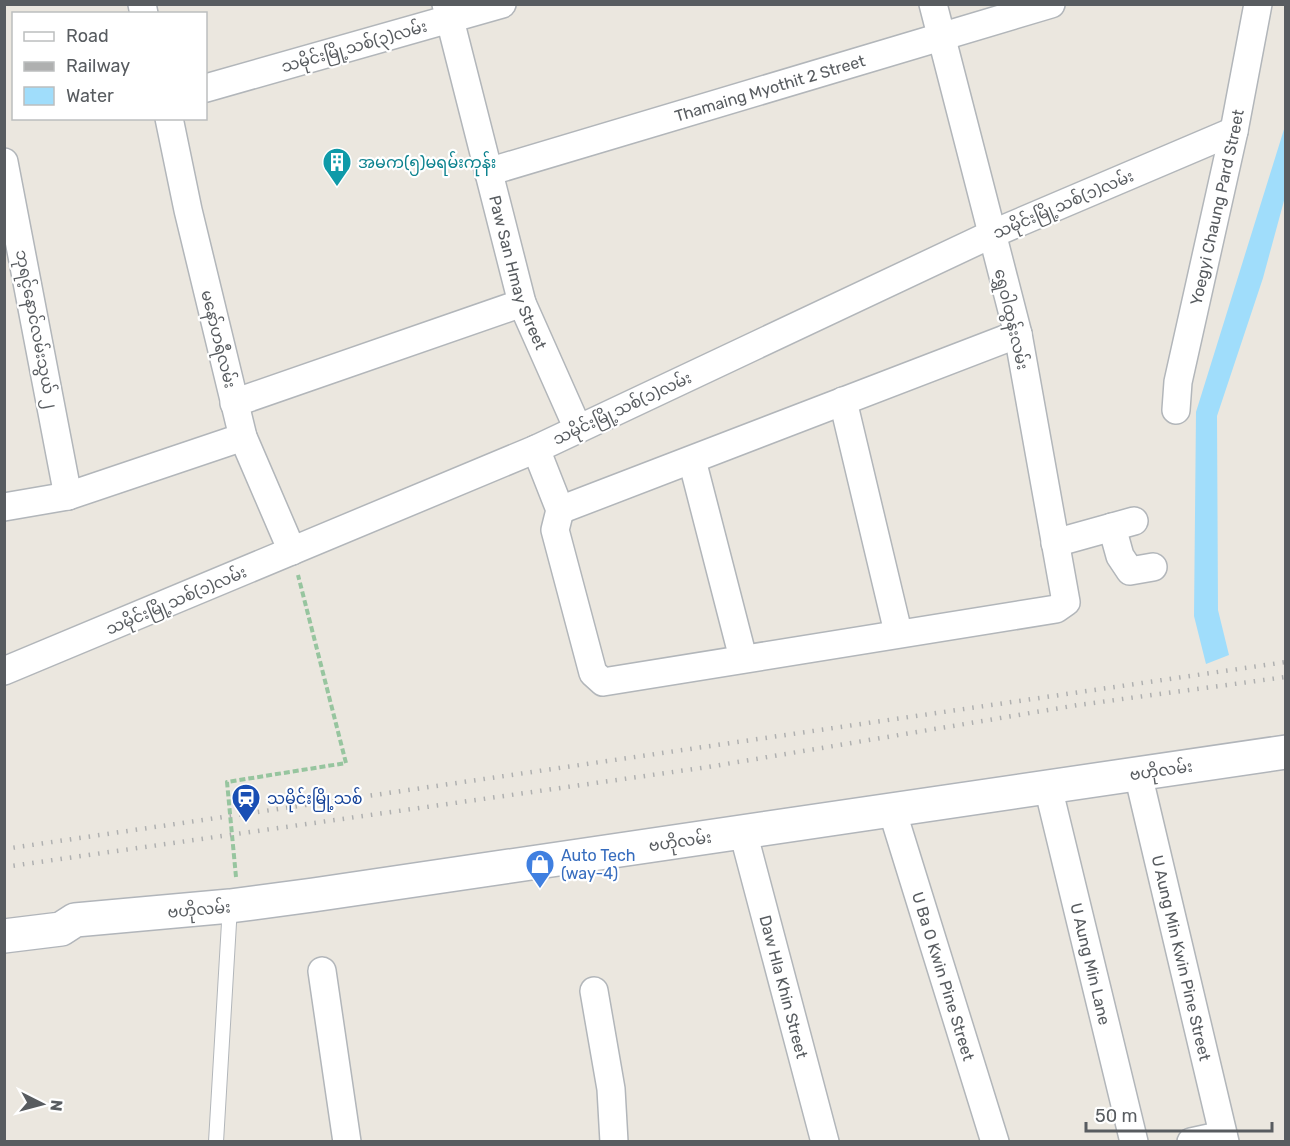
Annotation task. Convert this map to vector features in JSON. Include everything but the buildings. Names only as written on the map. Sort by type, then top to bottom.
[{"type":"main road","name":"ဗဟိုလမ်း","points":[[4,936],[60,929],[75,920],[230,906],[1286,752]]},
{"type":"main road","points":[[4,920],[60,915],[75,920]]},
{"type":"street","name":"သမိုင်းမြို့သစ်(၃)လမ်း","points":[[207,88],[448,12],[502,4]]},
{"type":"street","name":"ရွှေဝါထွန်းလမ်း","points":[[898,632],[1056,609],[1066,602],[1018,334],[933,4]]},
{"type":"street","name":"Thamaing Myothit 2 Street","points":[[488,172],[1051,4]]},
{"type":"street","name":"Yoegyi Chaung Pard Street","points":[[1176,410],[1178,382],[1234,131],[1258,4]]},
{"type":"street","name":"Paw San Hmay Street","points":[[448,12],[522,303],[578,429]]},
{"type":"street","name":"မနော်ဟရီလမ်း","points":[[169,120],[188,210],[243,437],[292,551]]},
{"type":"street","name":"သမိုင်းမြို့သစ်(၁)လမ်း","points":[[4,671],[536,449],[992,234],[1234,131]]},
{"type":"street","name":"ဘုရင့်နောင်လမ်းသွယ် ၂","points":[[4,162],[69,496]]},
{"type":"street","points":[[234,403],[522,303]]},
{"type":"street","points":[[560,510],[1018,334]]},
{"type":"street","points":[[536,449],[560,510],[555,530],[592,673],[603,682],[898,632],[843,401]]},
{"type":"street","points":[[4,507],[69,496],[243,437]]},
{"type":"street","points":[[692,460],[742,658]]},
{"type":"street","points":[[1055,543],[1123,524],[1120,556],[1130,571],[1153,567]]},
{"type":"street","name":"U Aung Min Kwin Pine Street","points":[[1138,774],[1224,1138]]},
{"type":"street","name":"U Aung Min Lane","points":[[1048,787],[1134,1142]]},
{"type":"street","name":"U Ba O Kwin Pine Street","points":[[892,810],[995,1142]]},
{"type":"street","name":"Daw Hla Khin Street","points":[[743,831],[825,1142]]},
{"type":"street","points":[[322,971],[347,1142]]},
{"type":"street","points":[[594,991],[611,1089],[614,1142]]},
{"type":"street","points":[[1191,1142],[1224,1138]]},
{"type":"lane","points":[[216,1142],[230,906]]},
{"type":"path","points":[[246,878],[236,879],[227,782],[346,763],[292,551]]},
{"type":"water","points":[[1285,126],[1285,197],[1263,278],[1217,416],[1218,610],[1229,655],[1206,664],[1194,616],[1196,412]]},
{"type":"railway","points":[[4,849],[1286,662]]},
{"type":"railway","points":[[4,867],[708,767],[1078,705],[1286,677]]},
{"type":"place","name":"အမက(၅)မရမ်းကုန်း","points":[[337,188]]},
{"type":"place","name":"သမိုင်းမြို့သစ်","points":[[246,824]]},
{"type":"place","name":"Auto Tech (way-4)","points":[[540,890]]}]
